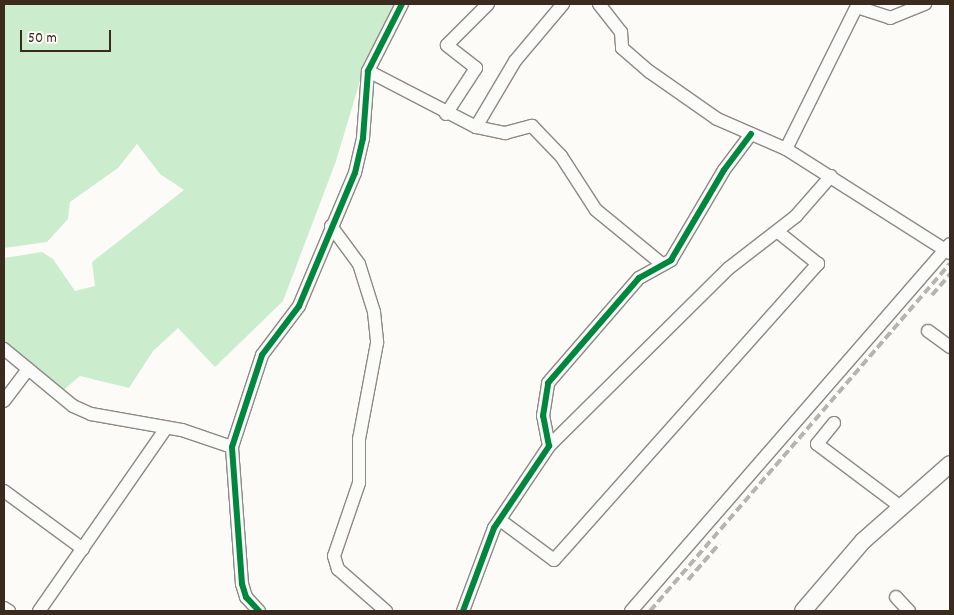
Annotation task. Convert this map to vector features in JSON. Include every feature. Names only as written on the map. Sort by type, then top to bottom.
[{"type":"main road","points":[[803,611],[863,541],[950,464]]},
{"type":"street","points":[[259,611],[246,597],[242,584],[232,448],[262,356],[299,306],[360,155],[368,71],[402,4]]},
{"type":"street","points":[[446,114],[476,68],[447,45],[488,4]]},
{"type":"street","points":[[476,127],[515,61],[563,4]]},
{"type":"street","points":[[599,4],[621,32],[622,48],[628,57],[717,119],[786,149],[949,249],[631,611]]},
{"type":"street","points":[[786,149],[858,5],[890,18],[924,4]]},
{"type":"street","points":[[368,71],[446,114],[476,127],[505,133],[532,126],[561,156],[596,210],[662,264]]},
{"type":"street","points":[[549,446],[543,416],[548,383],[639,278],[671,260],[724,170],[751,134]]},
{"type":"street","points":[[463,611],[482,553],[500,520],[549,446],[729,268],[778,232],[831,176]]},
{"type":"street","points":[[331,226],[359,264],[374,312],[378,344],[359,439],[359,483],[334,556],[338,569],[386,611]]},
{"type":"street","points":[[500,520],[554,560],[818,264],[778,232]]},
{"type":"street","points":[[928,331],[950,347]]},
{"type":"street","points":[[4,349],[73,406],[91,414],[166,428],[232,448]]},
{"type":"street","points":[[4,402],[28,369]]},
{"type":"street","points":[[834,423],[818,444],[901,507]]},
{"type":"street","points":[[39,611],[166,428]]},
{"type":"street","points":[[4,492],[83,549]]},
{"type":"street","points":[[896,598],[909,611]]},
{"type":"street","points":[[4,608],[8,611]]},
{"type":"green space","points":[[4,4],[397,4],[366,61],[336,161],[283,301],[215,367],[178,328],[153,351],[129,388],[80,376],[61,392],[4,342],[4,258],[42,252],[53,259],[75,291],[95,286],[92,262],[184,190],[160,174],[137,144],[118,168],[70,202],[68,219],[47,242],[4,248]]},
{"type":"railway","points":[[650,611],[950,263]]},
{"type":"railway","points":[[932,295],[950,274]]},
{"type":"railway","points":[[688,580],[719,544]]},
{"type":"cycle path","points":[[259,611],[246,597],[242,584],[232,447],[262,355],[299,306],[355,173],[363,138],[368,71],[402,4]]},
{"type":"cycle path","points":[[463,611],[494,528],[549,446],[543,416],[548,383],[639,278],[671,260],[724,170],[751,134]]}]
